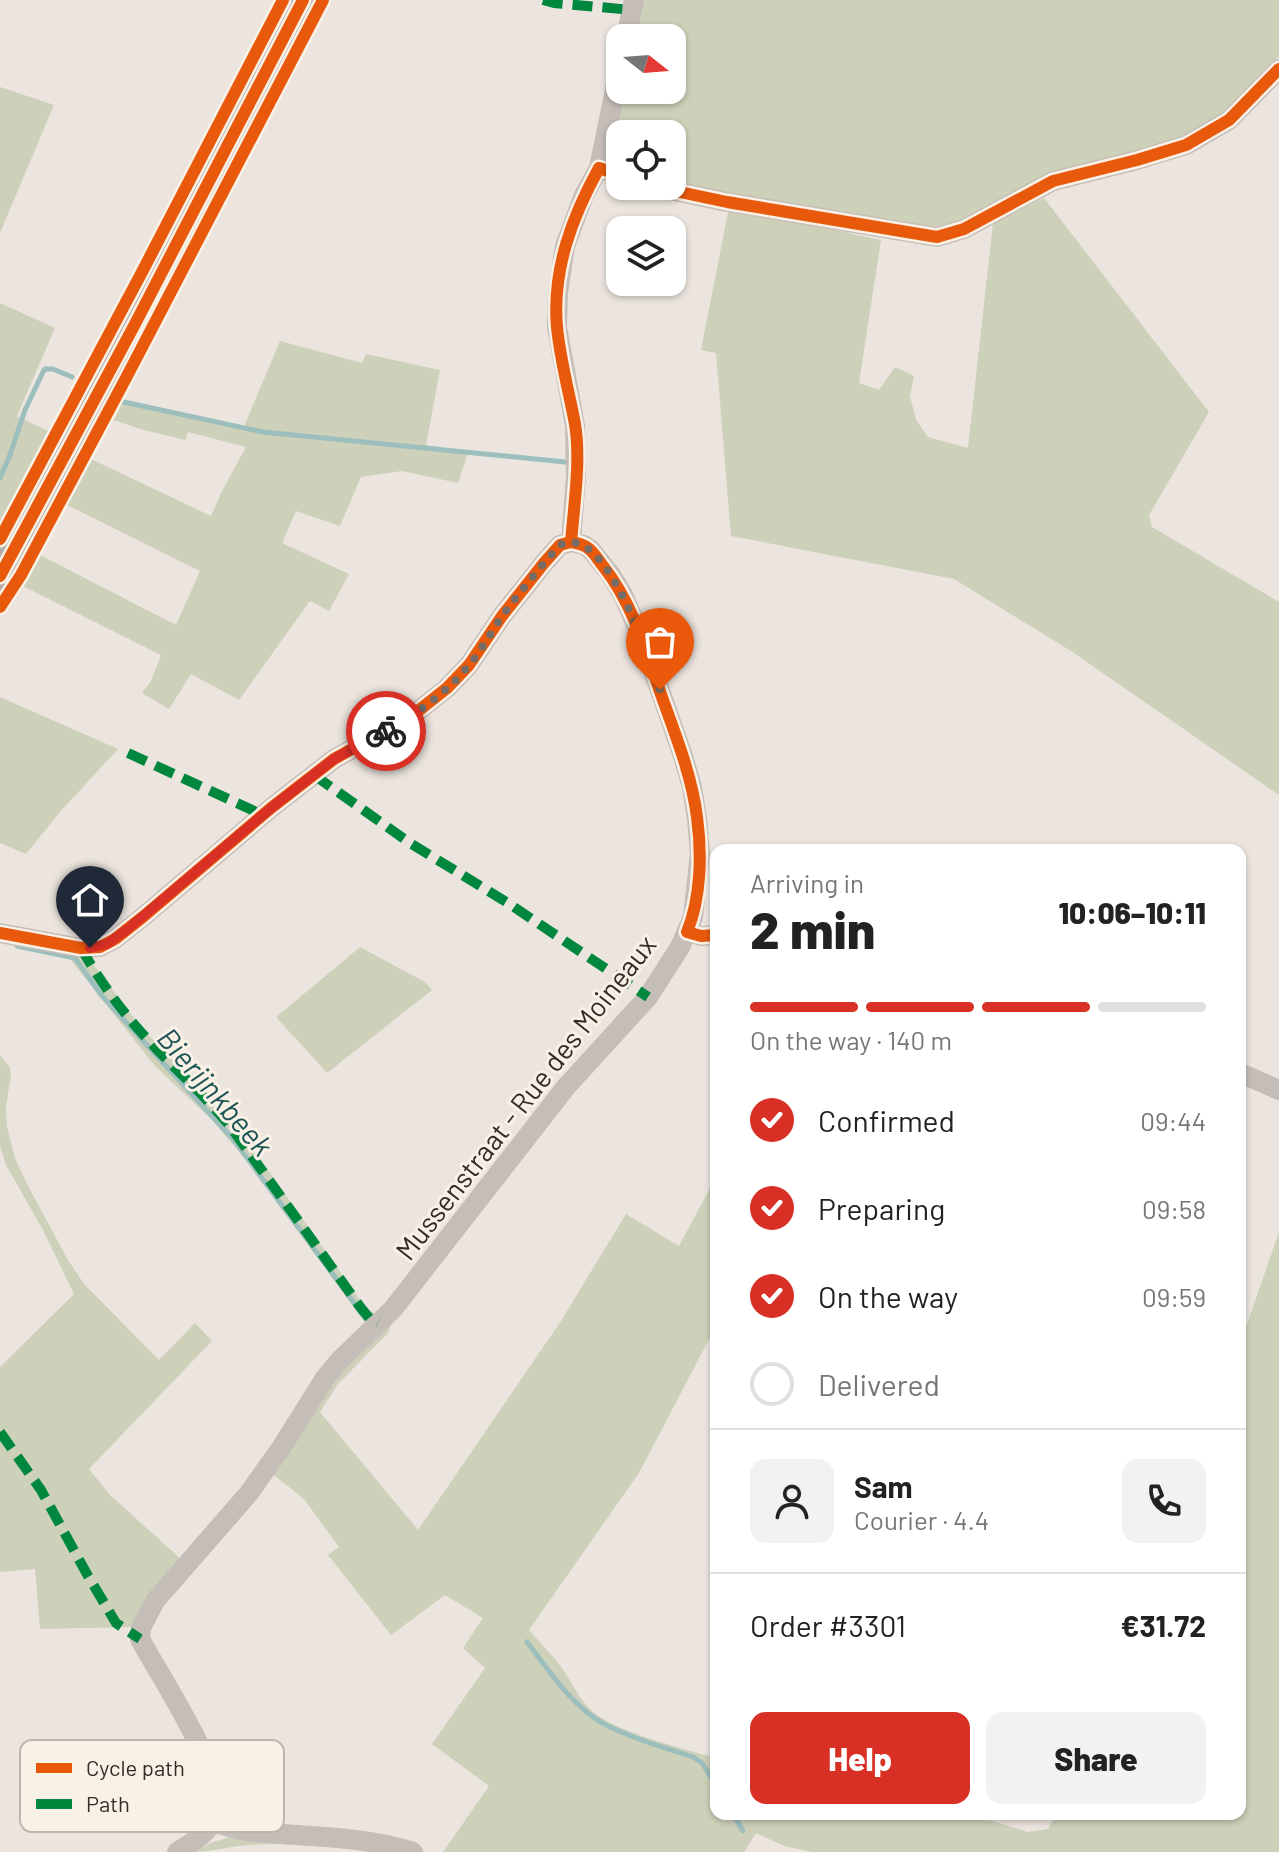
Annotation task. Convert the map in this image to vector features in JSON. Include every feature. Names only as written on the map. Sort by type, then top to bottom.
[{"type":"main road","points":[[0,576],[303,0]]},
{"type":"street","points":[[629,24],[634,0]]},
{"type":"street","points":[[686,193],[937,237],[964,229],[1053,181],[1186,145],[1229,120],[1279,69]]},
{"type":"street","points":[[0,933],[81,948],[100,947],[115,939],[334,759],[413,715],[447,688],[469,665],[502,616],[544,563],[560,545],[571,542],[576,476],[575,426],[557,327],[558,293],[568,235],[599,168],[612,104]]},
{"type":"street","points":[[599,168],[606,170]]},
{"type":"street","name":"Mussenstraat - Rue des Moineaux","points":[[197,1740],[140,1639],[141,1628],[155,1601],[249,1493],[325,1378],[393,1309],[566,1087],[648,997],[680,947],[693,917],[700,853],[692,787],[628,606],[611,575],[591,550],[571,542]]},
{"type":"street","points":[[687,932],[710,935]]},
{"type":"street","points":[[1246,1076],[1279,1090]]},
{"type":"street","points":[[177,1852],[204,1832]]},
{"type":"street","points":[[256,1832],[356,1841],[413,1852]]},
{"type":"green space","points":[[641,0],[1279,0],[1279,56],[1231,109],[1204,129],[947,230],[686,188],[686,120],[616,120],[620,104],[686,104],[686,24],[637,24]]},
{"type":"green space","points":[[0,87],[54,105],[0,233]]},
{"type":"green space","points":[[1044,198],[1209,412],[1149,515],[1152,527],[1279,602],[1279,795],[1071,651],[954,579],[731,536],[716,353],[701,350],[729,207],[881,240],[859,383],[879,390],[895,367],[914,376],[910,396],[916,420],[928,437],[968,448],[993,223]]},
{"type":"green space","points":[[0,303],[55,328],[17,416],[54,434],[0,533]]},
{"type":"green space","points":[[280,341],[362,363],[366,354],[440,370],[426,445],[468,453],[458,483],[402,471],[361,477],[340,526],[296,511],[282,543],[349,574],[329,611],[310,601],[239,700],[191,674],[169,709],[142,693],[151,681],[161,655],[23,586],[40,555],[176,625],[200,571],[67,505],[91,459],[211,516],[246,447],[188,432],[185,440],[114,420],[122,403],[243,429]]},
{"type":"green space","points":[[0,697],[118,749],[26,854],[0,843]]},
{"type":"green space","points":[[360,947],[425,982],[432,990],[327,1073],[276,1017]]},
{"type":"green space","points":[[84,952],[142,1029],[218,1104],[367,1310],[380,1315],[368,1327],[243,1156],[211,1119],[155,1066],[66,954]]},
{"type":"green space","points":[[0,1055],[10,1067],[7,1127],[15,1158],[68,1260],[84,1284],[159,1360],[195,1323],[212,1341],[89,1469],[109,1494],[183,1561],[134,1627],[40,1629],[35,1569],[0,1572],[0,1367],[74,1294],[43,1230],[6,1165],[0,1146]]},
{"type":"green space","points":[[710,1188],[710,1337],[639,1473],[529,1630],[562,1668],[585,1704],[600,1717],[631,1732],[710,1756],[710,1820],[989,1820],[1028,1832],[1048,1829],[1053,1820],[1246,1820],[1246,1327],[1279,1232],[1279,1852],[812,1852],[784,1846],[756,1833],[744,1852],[443,1852],[489,1786],[432,1744],[485,1668],[463,1648],[483,1618],[445,1595],[391,1635],[328,1555],[339,1547],[304,1499],[270,1472],[324,1386],[395,1312],[388,1333],[338,1384],[320,1412],[418,1530],[561,1321],[626,1214],[679,1246]]},
{"type":"green space","points":[[234,1836],[358,1849],[263,1844],[193,1852]]},
{"type":"waterway","points":[[0,478],[25,410],[45,369],[72,377]]},
{"type":"waterway","points":[[124,402],[263,432],[565,462]]},
{"type":"waterway","name":"Bierijnkbeek","points":[[17,946],[75,958],[102,996],[233,1139],[366,1319]]},
{"type":"waterway","name":"Bierijnkbeek","points":[[527,1642],[564,1690],[597,1720],[651,1744],[693,1757],[702,1763],[710,1776]]},
{"type":"waterway","name":"Bierijnkbeek","points":[[737,1820],[743,1831]]},
{"type":"marked path","points":[[543,0],[632,10]]},
{"type":"marked path","points":[[128,753],[263,815]]},
{"type":"marked path","points":[[314,775],[410,843],[508,903],[648,997]]},
{"type":"marked path","points":[[81,948],[132,1022],[230,1126],[361,1308],[378,1323]]},
{"type":"marked path","points":[[0,1432],[41,1490],[116,1623],[140,1639]]},
{"type":"cycle path","points":[[0,539],[283,0]]},
{"type":"cycle path","points":[[0,576],[303,0]]},
{"type":"cycle path","points":[[0,607],[21,575],[126,378],[323,0]]},
{"type":"cycle path","points":[[686,193],[937,237],[964,229],[1053,181],[1186,145],[1229,120],[1279,69]]},
{"type":"cycle path","points":[[571,542],[577,438],[558,339],[556,306],[566,244],[580,206],[599,168],[606,170]]},
{"type":"cycle path","points":[[571,542],[590,550],[614,581],[645,648],[692,787],[697,817],[699,876],[687,932],[710,935]]},
{"type":"cycle path","points":[[0,933],[81,948],[100,947],[115,939],[334,759],[413,715],[447,688],[469,665],[502,616],[544,563],[560,545],[571,542]]},
{"type":"way so far","points":[[386,731],[413,715],[447,688],[469,665],[528,582],[565,542],[584,545],[591,550],[611,575],[633,617],[660,690]]},
{"type":"route","points":[[90,948],[107,944],[129,928],[334,759],[386,731]]}]
